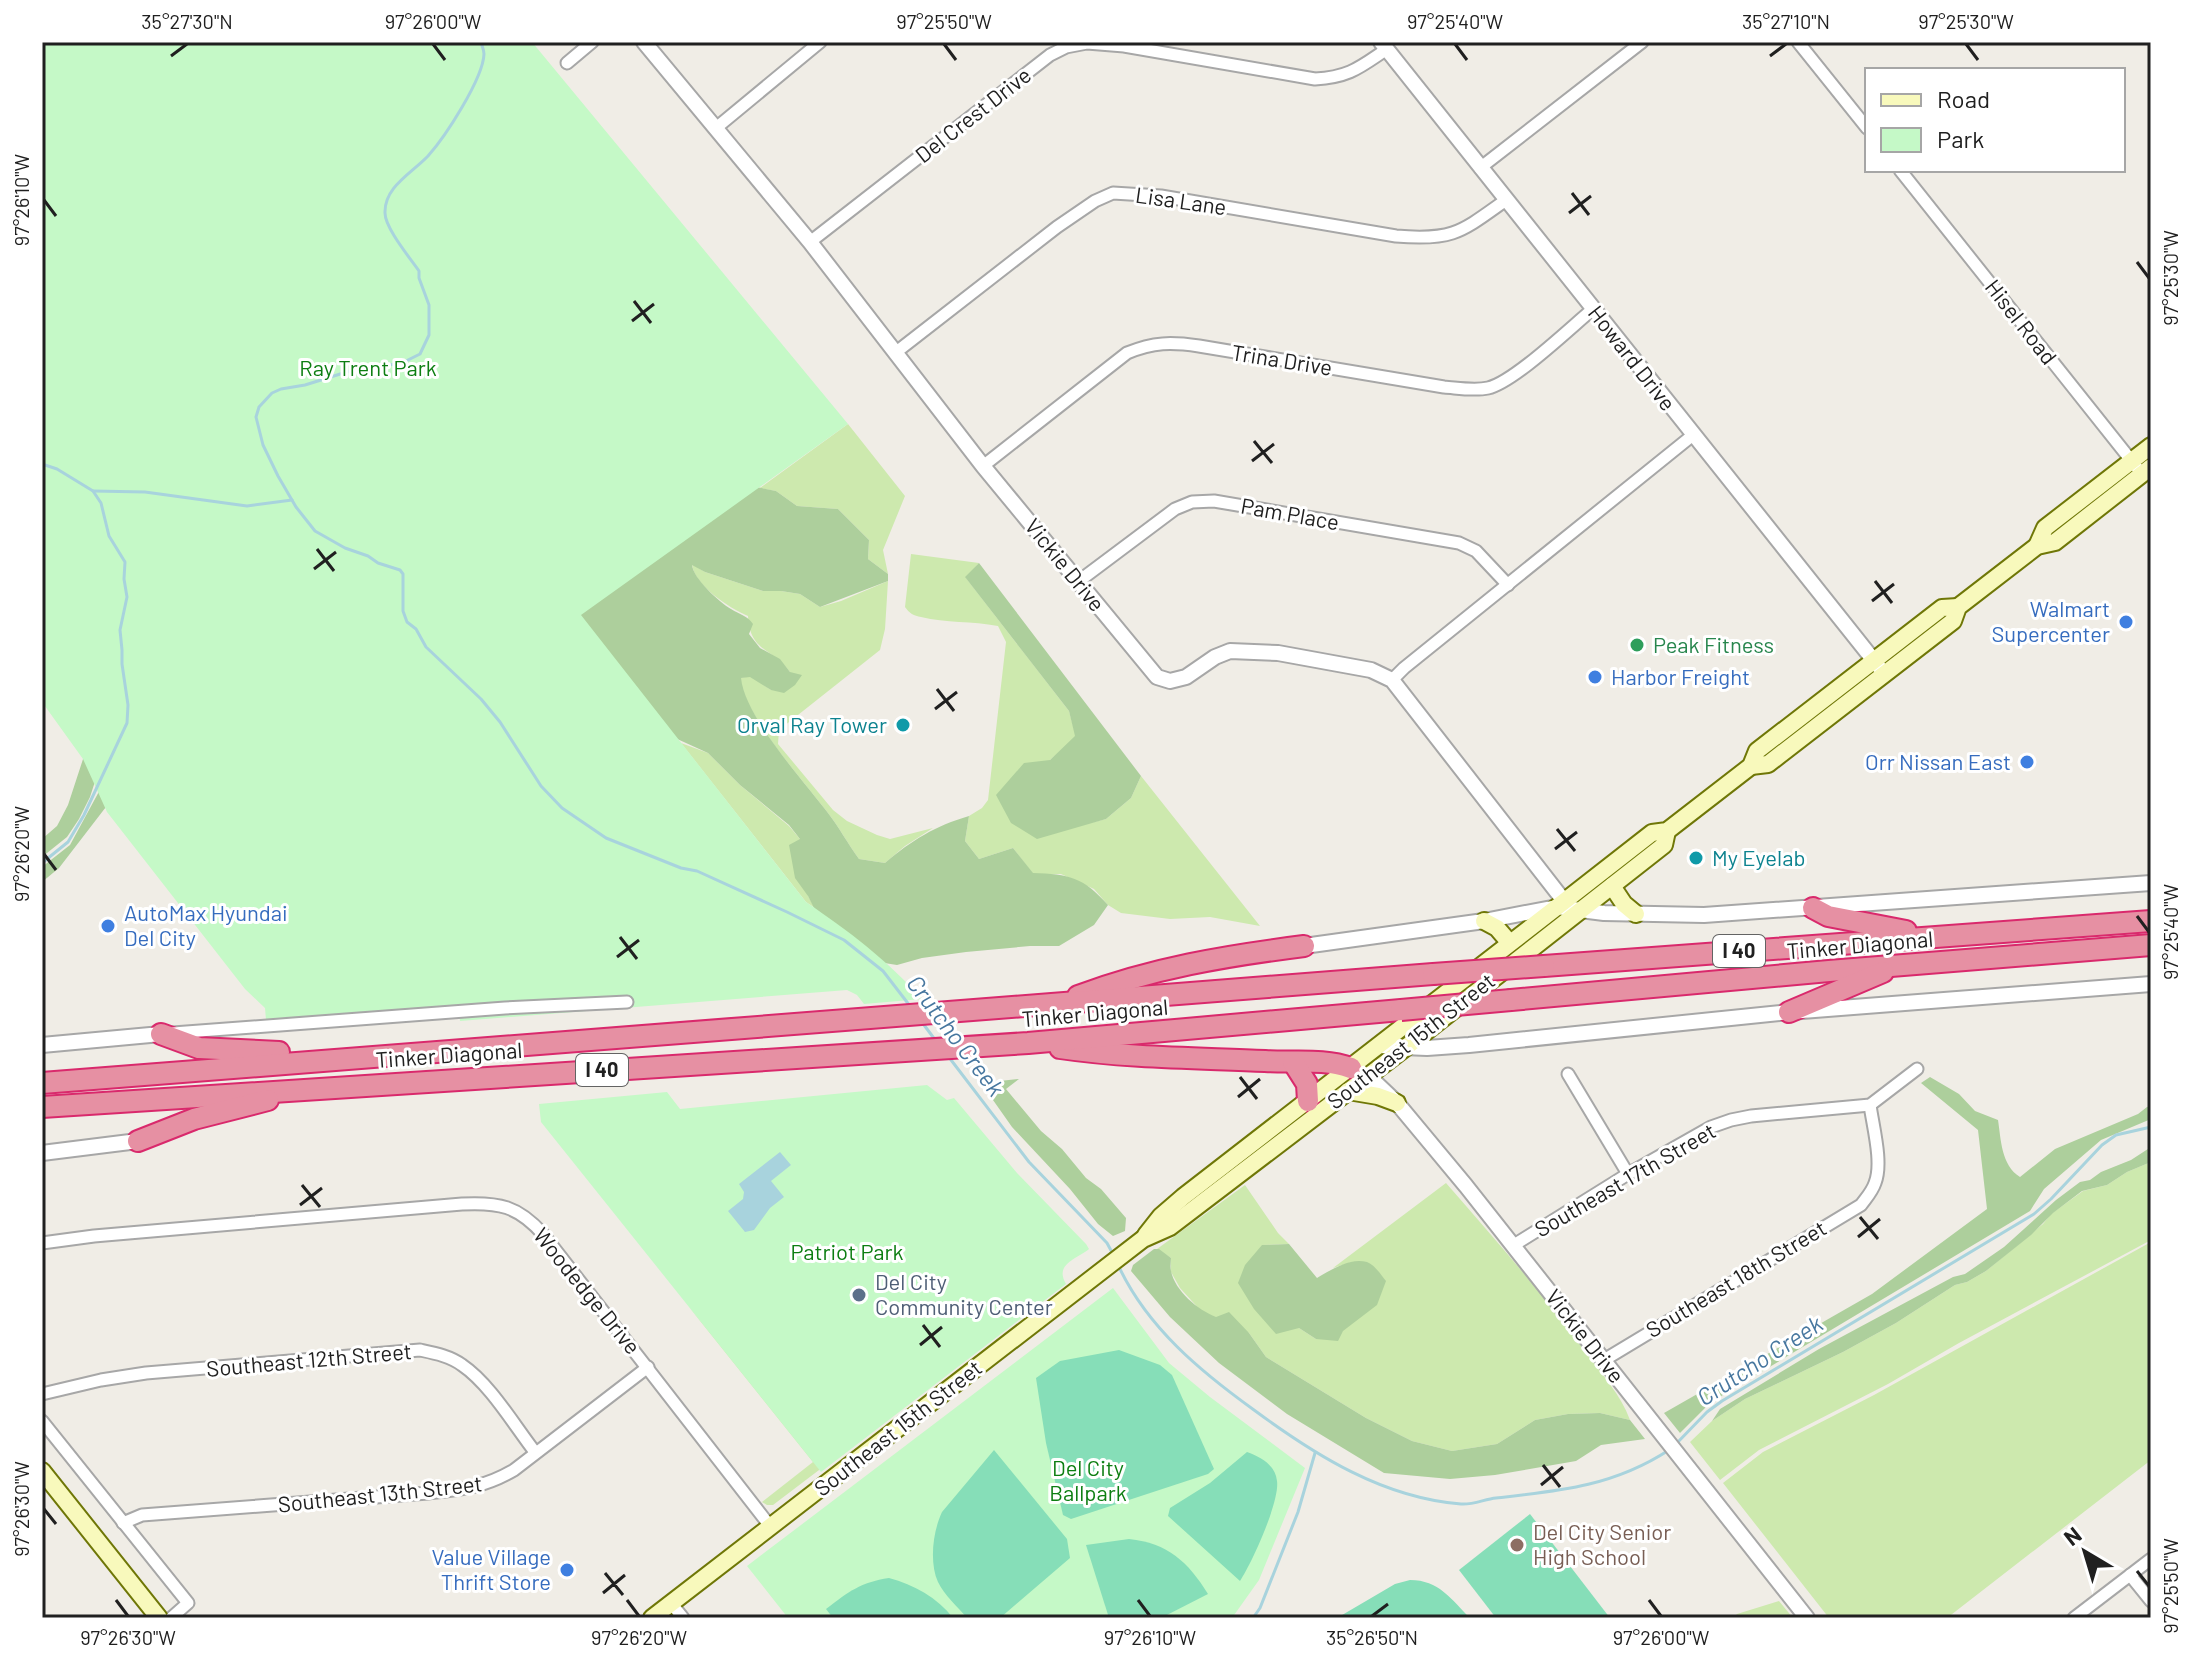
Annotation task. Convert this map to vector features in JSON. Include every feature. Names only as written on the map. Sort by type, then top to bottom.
[{"type":"highway","points":[[1813,908],[1828,916],[1934,937]]},
{"type":"highway","name":"Tinker Diagonal","points":[[42,1083],[2151,921]]},
{"type":"highway","name":"Tinker Diagonal","points":[[42,1107],[1028,1043],[2151,945]]},
{"type":"highway","points":[[1055,1004],[1119,981],[1175,966],[1304,946]]},
{"type":"highway","points":[[1789,1012],[1897,966]]},
{"type":"highway","points":[[161,1034],[205,1049],[363,1056]]},
{"type":"highway","points":[[1028,1043],[1100,1054],[1332,1062],[1359,1072]]},
{"type":"highway","points":[[1293,1062],[1307,1084],[1308,1101]]},
{"type":"highway","points":[[138,1141],[194,1119],[311,1088]]},
{"type":"main road","name":"Southeast 15th Street","points":[[1249,1156],[1348,1091],[1379,1046],[1652,833],[1667,831],[1751,766],[1768,764],[1880,667],[1942,608],[1958,607],[2037,546],[2055,542],[2141,468],[2151,446]]},
{"type":"main road","name":"Southeast 15th Street","points":[[652,1618],[1143,1239],[1170,1227],[1188,1204],[1249,1156],[1308,1101],[1405,1048],[1664,845],[1667,831]]},
{"type":"main road","points":[[1612,886],[1624,904],[1636,914]]},
{"type":"main road","points":[[1484,921],[1497,928],[1509,942]]},
{"type":"main road","points":[[1348,1091],[1397,1103]]},
{"type":"main road","points":[[42,1471],[159,1618]]},
{"type":"street","points":[[567,63],[592,42]]},
{"type":"street","name":"Vickie Drive","points":[[644,42],[810,242],[983,466],[1157,677],[1170,681],[1186,677],[1215,657],[1230,651],[1278,653],[1371,670],[1392,680]]},
{"type":"street","points":[[716,128],[820,42]]},
{"type":"street","points":[[1480,168],[1642,42]]},
{"type":"street","points":[[1798,42],[1865,126]]},
{"type":"street","name":"Del Crest Drive","points":[[810,242],[1050,55],[1066,47],[1087,43],[1124,46],[1315,79],[1337,78],[1355,71],[1384,46]]},
{"type":"street","name":"Howard Drive","points":[[1384,46],[1880,667]]},
{"type":"street","name":"Hisel Road","points":[[1902,172],[2141,468]]},
{"type":"street","name":"Lisa Lane","points":[[895,353],[1057,227],[1095,201],[1113,193],[1161,196],[1423,238],[1446,236],[1464,230],[1506,200]]},
{"type":"street","name":"Trina Drive","points":[[983,466],[1127,353],[1145,345],[1169,342],[1444,387],[1489,388],[1524,366],[1593,309]]},
{"type":"street","points":[[1560,904],[1392,680],[1693,435]]},
{"type":"street","name":"Pam Place","points":[[1079,581],[1175,509],[1192,502],[1214,501],[1459,543],[1476,551],[1508,585]]},
{"type":"street","name":"Tinker Diagonal","points":[[1304,946],[1484,921],[1560,904],[1580,910],[1704,915],[2151,883]]},
{"type":"street","points":[[1379,1046],[1427,1048],[1469,1045],[1789,1012],[2151,984]]},
{"type":"street","name":"Tinker Diagonal","points":[[42,1045],[505,1008],[627,1002]]},
{"type":"street","points":[[1870,1105],[1917,1069]]},
{"type":"street","name":"Vickie Drive","points":[[1359,1072],[1397,1103],[1514,1245],[1807,1618]]},
{"type":"street","points":[[1568,1074],[1628,1174]]},
{"type":"street","name":"Southeast 17th Street","points":[[1514,1245],[1711,1127],[1731,1120],[1870,1105]]},
{"type":"street","name":"Southeast 18th Street","points":[[1604,1360],[1861,1205],[1876,1183],[1878,1169],[1870,1105]]},
{"type":"street","points":[[42,1153],[138,1141]]},
{"type":"street","name":"Woodedge Drive","points":[[42,1243],[486,1202],[505,1207],[528,1217],[770,1526]]},
{"type":"street","name":"Southeast 12th Street","points":[[42,1394],[146,1373],[420,1350],[461,1364],[482,1383],[535,1452]]},
{"type":"street","name":"Southeast 13th Street","points":[[123,1523],[142,1515],[428,1493],[493,1482],[514,1470],[648,1367]]},
{"type":"street","points":[[42,1421],[188,1603],[171,1618]]},
{"type":"street","points":[[2074,1618],[2151,1559]]},
{"type":"street","points":[[2130,1575],[2151,1601]]},
{"type":"street","points":[[671,1603],[683,1618]]},
{"type":"green space","name":"Ray Trent Park","points":[[42,42],[532,42],[848,424],[581,615],[806,902],[867,947],[922,999],[864,1004],[857,995],[847,990],[460,1021],[459,1006],[266,1020],[265,1008],[245,989],[107,812],[83,759],[42,702]]},
{"type":"green space","points":[[848,424],[905,496],[883,550],[888,574],[868,559],[869,540],[838,509],[797,506],[776,491],[760,488]]},
{"type":"green space","points":[[741,484],[776,491],[797,506],[838,509],[869,540],[868,559],[888,574],[888,581],[820,607],[800,594],[763,591],[692,565],[702,583],[714,595],[751,621],[753,624],[749,634],[760,648],[780,659],[790,672],[802,675],[784,693],[771,690],[750,677],[741,678],[745,694],[764,729],[859,859],[885,863],[924,835],[969,816],[965,841],[979,859],[1013,848],[1033,873],[1066,876],[1091,888],[1108,905],[1094,925],[1059,946],[966,952],[897,965],[878,962],[819,918],[795,878],[789,845],[800,839],[789,825],[740,785],[708,753],[664,733],[575,620],[572,527]]},
{"type":"green space","points":[[911,554],[979,563],[966,578],[1069,711],[1076,737],[1050,760],[1074,827],[1106,819],[1131,798],[1141,776],[1260,926],[1210,917],[1170,919],[1121,913],[1108,905],[1094,889],[1061,874],[1033,874],[1013,848],[979,859],[965,841],[969,816],[988,800],[1006,642],[998,626],[930,619],[908,611],[905,607]]},
{"type":"green space","points":[[979,563],[1141,776],[1131,798],[1106,819],[1037,839],[1011,823],[996,795],[1024,763],[1050,760],[1075,736],[1069,711],[965,577]]},
{"type":"green space","points":[[692,564],[705,572],[763,591],[800,594],[820,607],[888,581],[885,629],[880,650],[779,730],[778,744],[833,810],[847,821],[890,839],[933,828],[885,863],[859,859],[832,818],[763,729],[744,694],[740,678],[750,676],[771,690],[790,672],[757,643],[748,616],[722,602],[706,588]]},
{"type":"green space","points":[[681,743],[708,753],[800,839],[808,896],[815,908],[806,902]]},
{"type":"green space","points":[[85,753],[102,760],[90,797],[67,837],[42,857],[42,839],[57,826],[68,805]]},
{"type":"green space","points":[[115,762],[109,803],[59,868],[42,882],[42,867],[70,845]]},
{"type":"green space","points":[[1930,1077],[1959,1094],[1975,1111],[1998,1120],[2005,1159],[2020,1177],[2055,1149],[2151,1106],[2151,1119],[2101,1140],[2044,1189],[2030,1211],[1710,1403],[1680,1433],[1664,1413],[1872,1294],[1987,1209],[1978,1130],[1921,1083]]},
{"type":"green space","points":[[1019,1079],[1006,1089],[1041,1131],[1062,1149],[1126,1218],[1125,1231],[1113,1236],[1098,1224],[1012,1127],[981,1083]]},
{"type":"green space","name":"Patriot Park","points":[[927,1085],[947,1100],[954,1098],[1017,1173],[1089,1249],[1065,1267],[1063,1277],[1066,1284],[821,1472],[541,1122],[539,1104],[667,1092],[680,1109]]},
{"type":"green space","points":[[2151,1147],[2151,1162],[2107,1185],[2082,1191],[1986,1271],[1955,1285],[1843,1352],[1745,1399],[1712,1421],[1720,1409],[1819,1349],[1953,1277],[1965,1274],[2004,1247],[2080,1182],[2131,1160]]},
{"type":"green space","points":[[2151,1162],[2151,1240],[1888,1384],[1759,1450],[1720,1480],[1690,1442],[1712,1421],[1745,1399],[1843,1352],[1955,1285],[1986,1271],[2051,1214],[2083,1191],[2107,1185]]},
{"type":"green space","points":[[1446,1183],[1570,1331],[1616,1394],[1630,1420],[1600,1413],[1568,1414],[1535,1420],[1497,1444],[1452,1451],[1412,1441],[1366,1418],[1266,1357],[1249,1333],[1201,1311],[1180,1288],[1171,1272],[1171,1258],[1157,1249],[1245,1185],[1289,1244],[1262,1245],[1299,1328],[1316,1339],[1352,1262],[1333,1268]]},
{"type":"green space","points":[[2151,1242],[2151,1460],[1947,1618],[1829,1618],[1723,1483],[1763,1452],[1874,1395]]},
{"type":"green space","points":[[1289,1244],[1317,1278],[1341,1265],[1361,1261],[1373,1265],[1386,1281],[1377,1305],[1343,1331],[1338,1341],[1316,1339],[1299,1328],[1276,1334],[1254,1309],[1238,1283],[1245,1265],[1262,1245]]},
{"type":"green space","points":[[1154,1249],[1171,1258],[1177,1286],[1195,1305],[1216,1317],[1229,1312],[1266,1357],[1366,1418],[1412,1441],[1452,1451],[1497,1444],[1535,1420],[1568,1414],[1600,1413],[1630,1420],[1645,1439],[1601,1445],[1576,1461],[1495,1475],[1450,1479],[1384,1473],[1287,1414],[1219,1363],[1170,1317],[1131,1271],[1133,1265]]},
{"type":"green space","name":"Del City Ballpark","points":[[1113,1288],[1169,1363],[1305,1468],[1259,1580],[1232,1618],[788,1618],[747,1566]]},
{"type":"green space","points":[[689,1307],[823,1467],[773,1505],[762,1502],[813,1462]]},
{"type":"green space","points":[[1119,1350],[1160,1365],[1172,1375],[1214,1469],[1208,1474],[1071,1519],[1063,1515],[1046,1443],[1036,1378],[1060,1361]]},
{"type":"green space","points":[[994,1450],[1067,1539],[1070,1558],[1000,1618],[967,1618],[938,1582],[933,1556],[934,1537],[942,1512]]},
{"type":"green space","points":[[1247,1452],[1270,1466],[1276,1475],[1277,1490],[1264,1532],[1240,1581],[1168,1516],[1170,1508],[1210,1483]]},
{"type":"green space","points":[[1530,1514],[1610,1618],[1496,1618],[1459,1570]]},
{"type":"green space","points":[[1129,1539],[1155,1545],[1176,1556],[1193,1572],[1208,1594],[1161,1618],[1109,1618],[1086,1545]]},
{"type":"green space","points":[[889,1578],[924,1593],[953,1618],[833,1618],[826,1609],[855,1589]]},
{"type":"green space","points":[[1410,1580],[1437,1587],[1470,1618],[1337,1618],[1395,1584]]},
{"type":"green space","points":[[1779,1601],[1793,1618],[1733,1618],[1737,1614]]},
{"type":"water","points":[[780,1152],[791,1165],[771,1181],[784,1197],[770,1208],[754,1230],[745,1232],[728,1211],[743,1199],[744,1192],[739,1184]]},
{"type":"waterway","name":"Crutcho Creek","points":[[481,42],[484,54],[482,65],[462,107],[428,156],[394,188],[386,204],[389,227],[419,271],[429,305],[429,335],[420,354],[402,363],[353,370],[272,393],[259,407],[256,417],[263,445],[296,507],[315,531],[345,548],[400,570],[403,574],[403,611],[407,622],[416,629],[426,647],[481,699],[500,722],[541,786],[562,808],[606,838],[681,868],[697,871],[844,940],[883,971],[910,1006]]},
{"type":"waterway","points":[[42,464],[57,469],[93,491],[101,503],[109,536],[125,562],[127,597],[120,630],[128,705],[127,723],[84,815],[68,842],[42,863]]},
{"type":"waterway","points":[[93,491],[145,492],[247,506],[292,500]]},
{"type":"waterway","name":"Crutcho Creek","points":[[921,1021],[936,1041]]},
{"type":"waterway","name":"Crutcho Creek","points":[[948,1056],[1029,1162],[1107,1243],[1114,1256]]},
{"type":"waterway","name":"Crutcho Creek","points":[[1675,1445],[1722,1401],[2034,1214],[2102,1145],[2116,1135],[2151,1127]]},
{"type":"waterway","name":"Crutcho Creek","points":[[1119,1267],[1160,1329],[1214,1380],[1277,1427],[1326,1458],[1351,1472],[1404,1493],[1465,1504],[1564,1489],[1628,1472],[1669,1450]]},
{"type":"waterway","points":[[1253,1618],[1260,1608],[1298,1512],[1315,1453]]},
{"type":"place","name":"Walmart Supercenter","points":[[2126,622]]},
{"type":"place","name":"Peak Fitness","points":[[1637,645]]},
{"type":"place","name":"Harbor Freight","points":[[1595,677]]},
{"type":"place","name":"Orval Ray Tower","points":[[903,725]]},
{"type":"place","name":"Orr Nissan East","points":[[2027,762]]},
{"type":"place","name":"My Eyelab","points":[[1696,858]]},
{"type":"place","name":"AutoMax Hyundai Del City","points":[[108,926]]},
{"type":"place","name":"Del City Community Center","points":[[859,1295]]},
{"type":"place","name":"Del City Senior High School","points":[[1517,1545]]},
{"type":"place","name":"Value Village Thrift Store","points":[[567,1570]]}]
